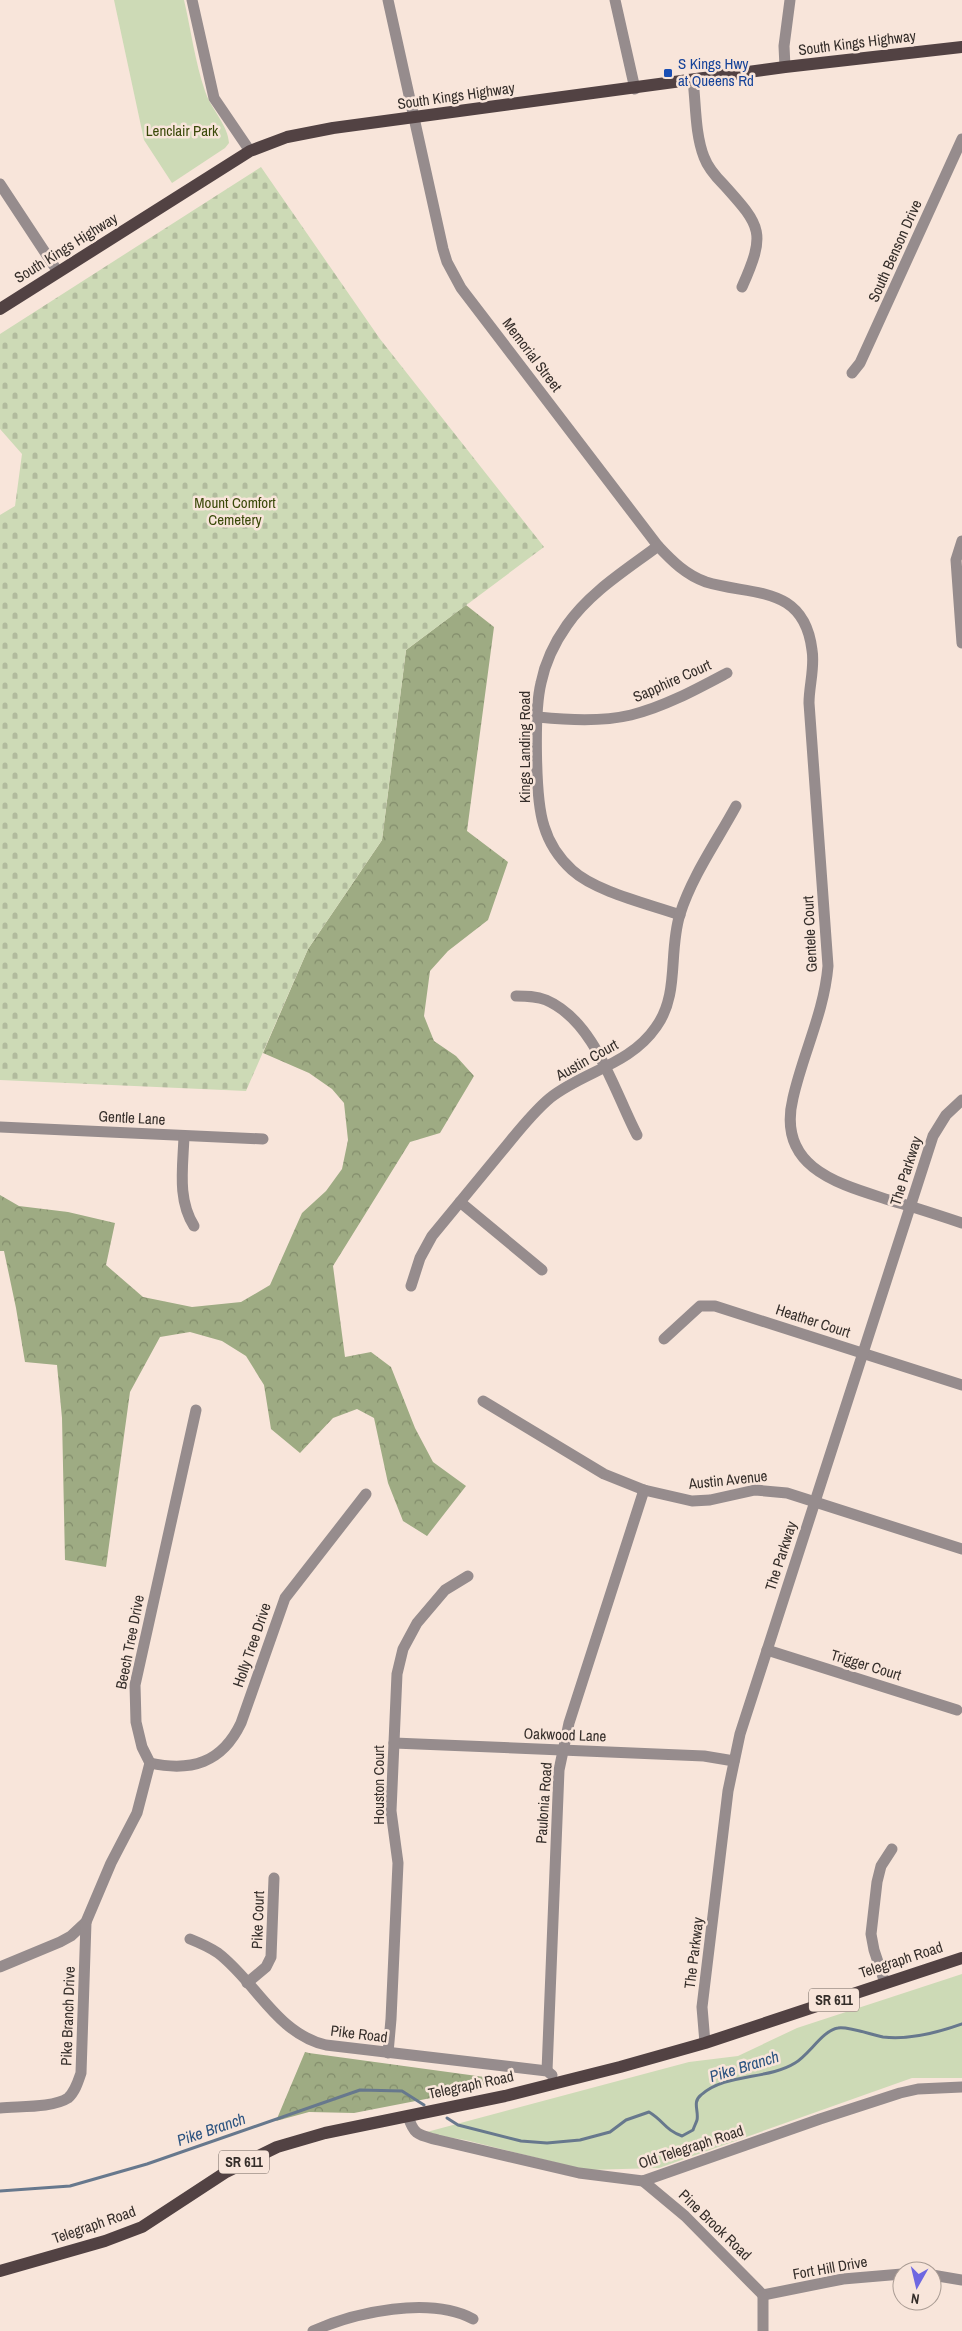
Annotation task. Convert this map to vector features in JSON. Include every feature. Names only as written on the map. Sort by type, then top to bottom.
[{"type":"main road","name":"South Kings Highway","points":[[0,309],[250,151],[302,133],[785,67],[962,47]]},
{"type":"main road","name":"Telegraph Road","points":[[0,2271],[105,2241],[142,2227],[226,2172],[276,2147],[325,2133],[505,2096],[558,2081],[620,2067],[705,2042],[962,1958]]},
{"type":"street","points":[[192,0],[214,98],[250,151]]},
{"type":"street","name":"Memorial Street","points":[[388,0],[443,249],[461,288],[658,546],[676,564],[697,578],[772,595],[791,607],[801,619]]},
{"type":"street","points":[[615,0],[635,88]]},
{"type":"street","points":[[785,67],[784,46],[790,0]]},
{"type":"street","points":[[693,80],[703,156],[713,174],[749,213],[757,229],[757,251],[742,287]]},
{"type":"street","name":"South Benson Drive","points":[[852,373],[860,363],[962,139]]},
{"type":"street","points":[[0,184],[58,272]]},
{"type":"street","points":[[962,542],[956,560],[962,643]]},
{"type":"street","name":"Kings Landing Road","points":[[658,546],[593,595],[566,625],[552,650],[539,693],[540,811],[547,834],[558,854],[573,872],[591,883],[680,915]]},
{"type":"street","name":"Gentele Court","points":[[801,619],[812,649],[809,703],[828,966],[822,1007],[792,1098],[790,1115],[792,1129],[803,1156],[822,1176],[848,1187],[962,1223]]},
{"type":"street","name":"Sapphire Court","points":[[538,718],[597,719],[632,715],[654,708],[727,673]]},
{"type":"street","name":"Austin Court","points":[[411,1286],[425,1247],[460,1202],[543,1105],[561,1090],[622,1060],[643,1043],[661,1020],[672,990],[674,947],[680,915],[688,893],[736,806]]},
{"type":"street","points":[[516,996],[534,996],[545,999],[568,1014],[584,1031],[605,1068],[637,1135]]},
{"type":"street","name":"The Parkway","points":[[705,2042],[702,2007],[724,1819],[740,1734],[933,1136],[946,1115],[962,1100]]},
{"type":"street","name":"Gentle Lane","points":[[0,1127],[264,1139]]},
{"type":"street","points":[[184,1136],[182,1196],[187,1215],[194,1226]]},
{"type":"street","points":[[460,1202],[542,1270]]},
{"type":"street","name":"Heather Court","points":[[664,1339],[700,1306],[715,1306],[962,1385]]},
{"type":"street","name":"Austin Avenue","points":[[483,1401],[604,1474],[644,1490],[692,1501],[710,1500],[744,1492],[776,1490],[962,1549]]},
{"type":"street","name":"Beech Tree Drive","points":[[150,1763],[142,1747],[136,1722],[134,1686],[196,1410]]},
{"type":"street","name":"Paulonia Road","points":[[547,2071],[559,1780],[564,1750],[569,1722],[644,1490]]},
{"type":"street","name":"Holly Tree Drive","points":[[150,1763],[170,1767],[195,1765],[210,1759],[230,1742],[241,1723],[285,1598],[366,1494]]},
{"type":"street","name":"Houston Court","points":[[388,2052],[392,2019],[398,1863],[391,1810],[398,1674],[406,1642],[417,1623],[448,1586],[468,1576]]},
{"type":"street","name":"Trigger Court","points":[[767,1650],[957,1710]]},
{"type":"street","name":"Oakwood Lane","points":[[394,1743],[704,1756],[734,1761]]},
{"type":"street","points":[[0,1967],[60,1942],[71,1936],[86,1922],[111,1863],[137,1813],[150,1763]]},
{"type":"street","points":[[885,1983],[874,1950],[871,1934],[879,1874],[881,1866],[892,1848]]},
{"type":"street","name":"Pike Court","points":[[247,1983],[266,1967],[271,1958],[274,1878]]},
{"type":"street","name":"Pike Branch Drive","points":[[0,2108],[60,2102],[68,2098],[78,2084],[81,2073],[86,1922]]},
{"type":"street","name":"Pike Road","points":[[190,1939],[217,1953],[285,2024],[304,2038],[326,2045],[547,2071]]},
{"type":"street","points":[[547,2071],[558,2081]]},
{"type":"street","name":"Old Telegraph Road","points":[[408,2116],[412,2130],[418,2134],[438,2140],[579,2173],[642,2181],[892,2096],[918,2089],[962,2087]]},
{"type":"street","name":"Pine Brook Road","points":[[642,2181],[685,2216],[763,2295]]},
{"type":"street","name":"Fort Hill Drive","points":[[763,2295],[843,2279],[892,2275]]},
{"type":"street","points":[[942,2277],[962,2280]]},
{"type":"street","points":[[763,2295],[763,2331]]},
{"type":"street","points":[[313,2331],[368,2314],[410,2308],[450,2310],[473,2319]]},
{"type":"green space","name":"Lenclair Park","points":[[114,0],[184,0],[205,91],[228,136],[229,143],[225,148],[172,183],[144,140]]},
{"type":"green space","name":"Mount Comfort Cemetery","points":[[261,167],[380,339],[544,547],[406,650],[382,840],[308,949],[246,1091],[0,1080],[0,515],[15,506],[22,454],[0,429],[0,334]]},
{"type":"green space","points":[[466,605],[494,627],[467,831],[508,862],[488,920],[448,951],[430,971],[424,1016],[434,1041],[456,1056],[474,1076],[440,1133],[410,1142],[333,1266],[345,1357],[371,1352],[391,1367],[415,1428],[433,1462],[466,1486],[427,1536],[403,1521],[388,1483],[374,1418],[357,1409],[333,1418],[300,1453],[271,1429],[264,1385],[246,1356],[222,1341],[190,1332],[160,1337],[130,1392],[106,1567],[65,1560],[62,1418],[57,1365],[25,1362],[4,1251],[0,1251],[0,1195],[19,1206],[68,1212],[115,1223],[106,1265],[143,1297],[192,1307],[241,1302],[270,1285],[302,1213],[326,1191],[342,1169],[348,1140],[344,1103],[332,1089],[309,1073],[263,1053],[308,949],[382,840],[406,650]]},
{"type":"green space","points":[[962,1974],[962,2078],[912,2078],[659,2168],[586,2170],[465,2140],[423,2133],[689,2062],[738,2056],[797,2028]]},
{"type":"green space","points":[[305,2052],[499,2079],[467,2091],[354,2113],[309,2112],[276,2121]]},
{"type":"waterway","name":"Pike Branch","points":[[447,2118],[458,2125],[521,2141],[547,2143],[580,2140],[610,2132],[626,2120],[649,2112],[672,2131],[682,2136],[693,2130],[697,2120],[696,2104],[701,2095],[722,2083],[772,2072],[795,2063],[832,2030],[848,2028],[883,2037],[903,2038],[933,2033],[962,2024]]},
{"type":"waterway","name":"Pike Branch","points":[[0,2191],[70,2186],[147,2164],[360,2090],[402,2091],[424,2105]]},
{"type":"place","name":"S Kings Hwy at Queens Rd","points":[[668,73]]}]
